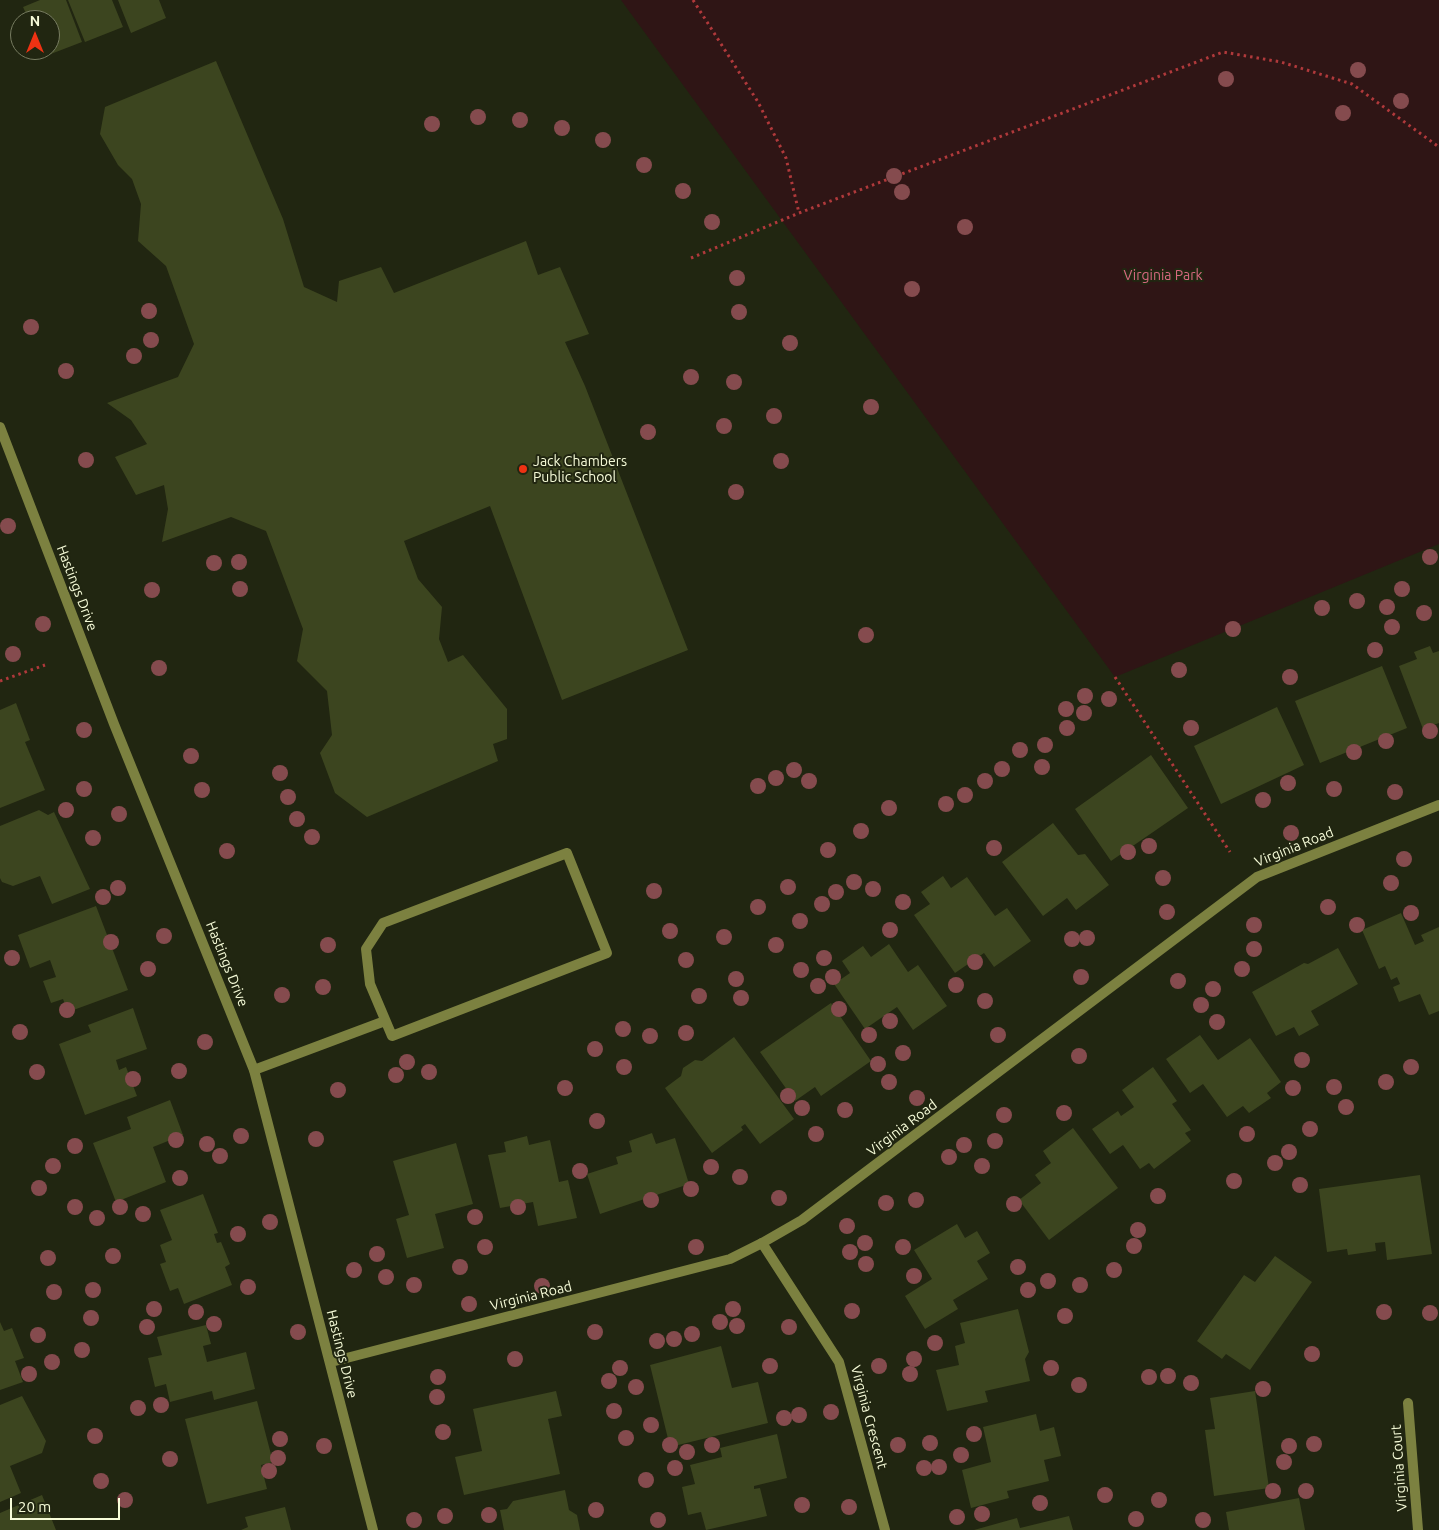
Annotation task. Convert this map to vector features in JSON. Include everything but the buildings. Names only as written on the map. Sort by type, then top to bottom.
[{"type":"street","name":"Hastings Drive","points":[[0,426],[114,724],[254,1070],[373,1530]]},
{"type":"street","name":"Virginia Road","points":[[331,1362],[730,1259],[762,1244],[802,1220],[1257,877],[1439,805]]},
{"type":"street","points":[[568,853],[607,953],[392,1036],[385,1021],[370,984],[366,948],[383,923],[568,853]]},
{"type":"street","points":[[254,1070],[385,1021]]},
{"type":"street","name":"Virginia Crescent","points":[[762,1244],[839,1362],[885,1530]]},
{"type":"street","name":"Virginia Court","points":[[1408,1403],[1418,1530]]},
{"type":"path","points":[[693,0],[758,102],[786,158],[799,213]]},
{"type":"path","points":[[692,258],[799,213],[1223,52],[1281,62],[1352,84],[1439,146]]},
{"type":"path","points":[[0,681],[45,664]]},
{"type":"path","points":[[1115,677],[1230,852]]},
{"type":"green space","name":"Virginia Park","points":[[621,0],[1439,0],[1439,544],[1115,677]]},
{"type":"place","name":"Jack Chambers Public School","points":[[523,469]]}]
